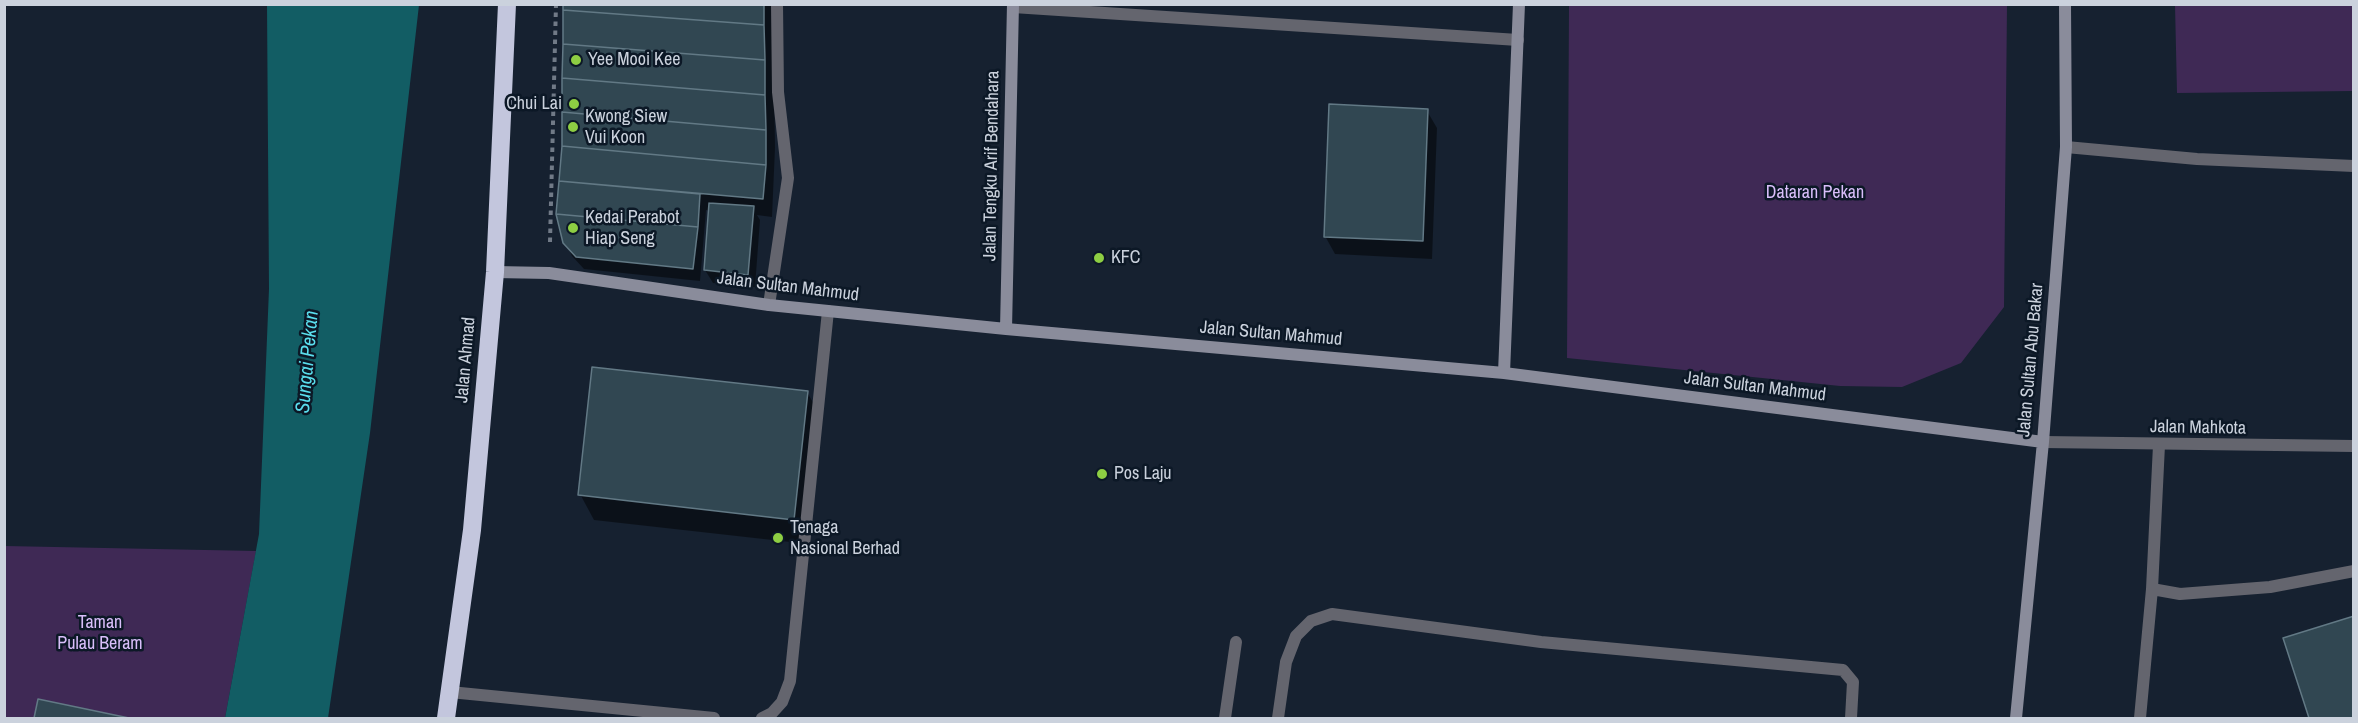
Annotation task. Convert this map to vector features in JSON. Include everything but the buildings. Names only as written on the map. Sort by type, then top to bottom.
[{"type":"highway","name":"Jalan Ahmad","points":[[446,718],[472,530],[495,272],[507,4]]},
{"type":"street","points":[[769,305],[788,178],[778,92],[777,4]]},
{"type":"street","points":[[1504,373],[1520,4]]},
{"type":"street","name":"Jalan Sultan Abu Bakar","points":[[2016,718],[2043,442],[2066,147],[2065,4]]},
{"type":"street","points":[[1013,6],[1518,40]]},
{"type":"street","name":"Jalan Tengku Arif Bendahara","points":[[1006,328],[1013,6]]},
{"type":"street","points":[[2066,147],[2197,159],[2354,166]]},
{"type":"street","name":"Jalan Sultan Mahmud","points":[[495,272],[549,273],[769,305],[1504,373],[2043,442]]},
{"type":"street","points":[[762,718],[772,713],[782,702],[790,681],[828,310]]},
{"type":"street","name":"Jalan Mahkota","points":[[2043,442],[2354,446]]},
{"type":"street","points":[[2140,718],[2152,589],[2159,445]]},
{"type":"street","points":[[2152,589],[2180,594],[2270,587],[2354,571]]},
{"type":"street","points":[[1278,718],[1286,662],[1296,636],[1311,621],[1332,614],[1541,642],[1843,670],[1853,682],[1851,718]]},
{"type":"street","points":[[1225,718],[1236,642]]},
{"type":"street","points":[[450,692],[714,718]]},
{"type":"path","points":[[550,242],[556,4]]},
{"type":"green space","name":"Dataran Pekan","points":[[1569,5],[2007,5],[2004,307],[1961,363],[1902,387],[1840,386],[1567,358]]},
{"type":"green space","points":[[2175,5],[2353,5],[2353,91],[2177,93]]},
{"type":"green space","name":"Taman Pulau Beram","points":[[5,546],[256,551],[225,718],[5,718]]},
{"type":"water","name":"Sungai Pekan","points":[[267,5],[419,5],[370,433],[328,718],[225,718],[259,534],[269,289]]},
{"type":"place","name":"Yee Mooi Kee","points":[[576,60]]},
{"type":"place","name":"Chui Lai","points":[[574,104]]},
{"type":"place","name":"Kwong Siew Vui Koon","points":[[573,127]]},
{"type":"place","name":"Kedai Perabot Hiap Seng","points":[[573,228]]},
{"type":"place","name":"KFC","points":[[1099,258]]},
{"type":"place","name":"Pos Laju","points":[[1102,474]]},
{"type":"place","name":"Tenaga Nasional Berhad","points":[[778,538]]}]
